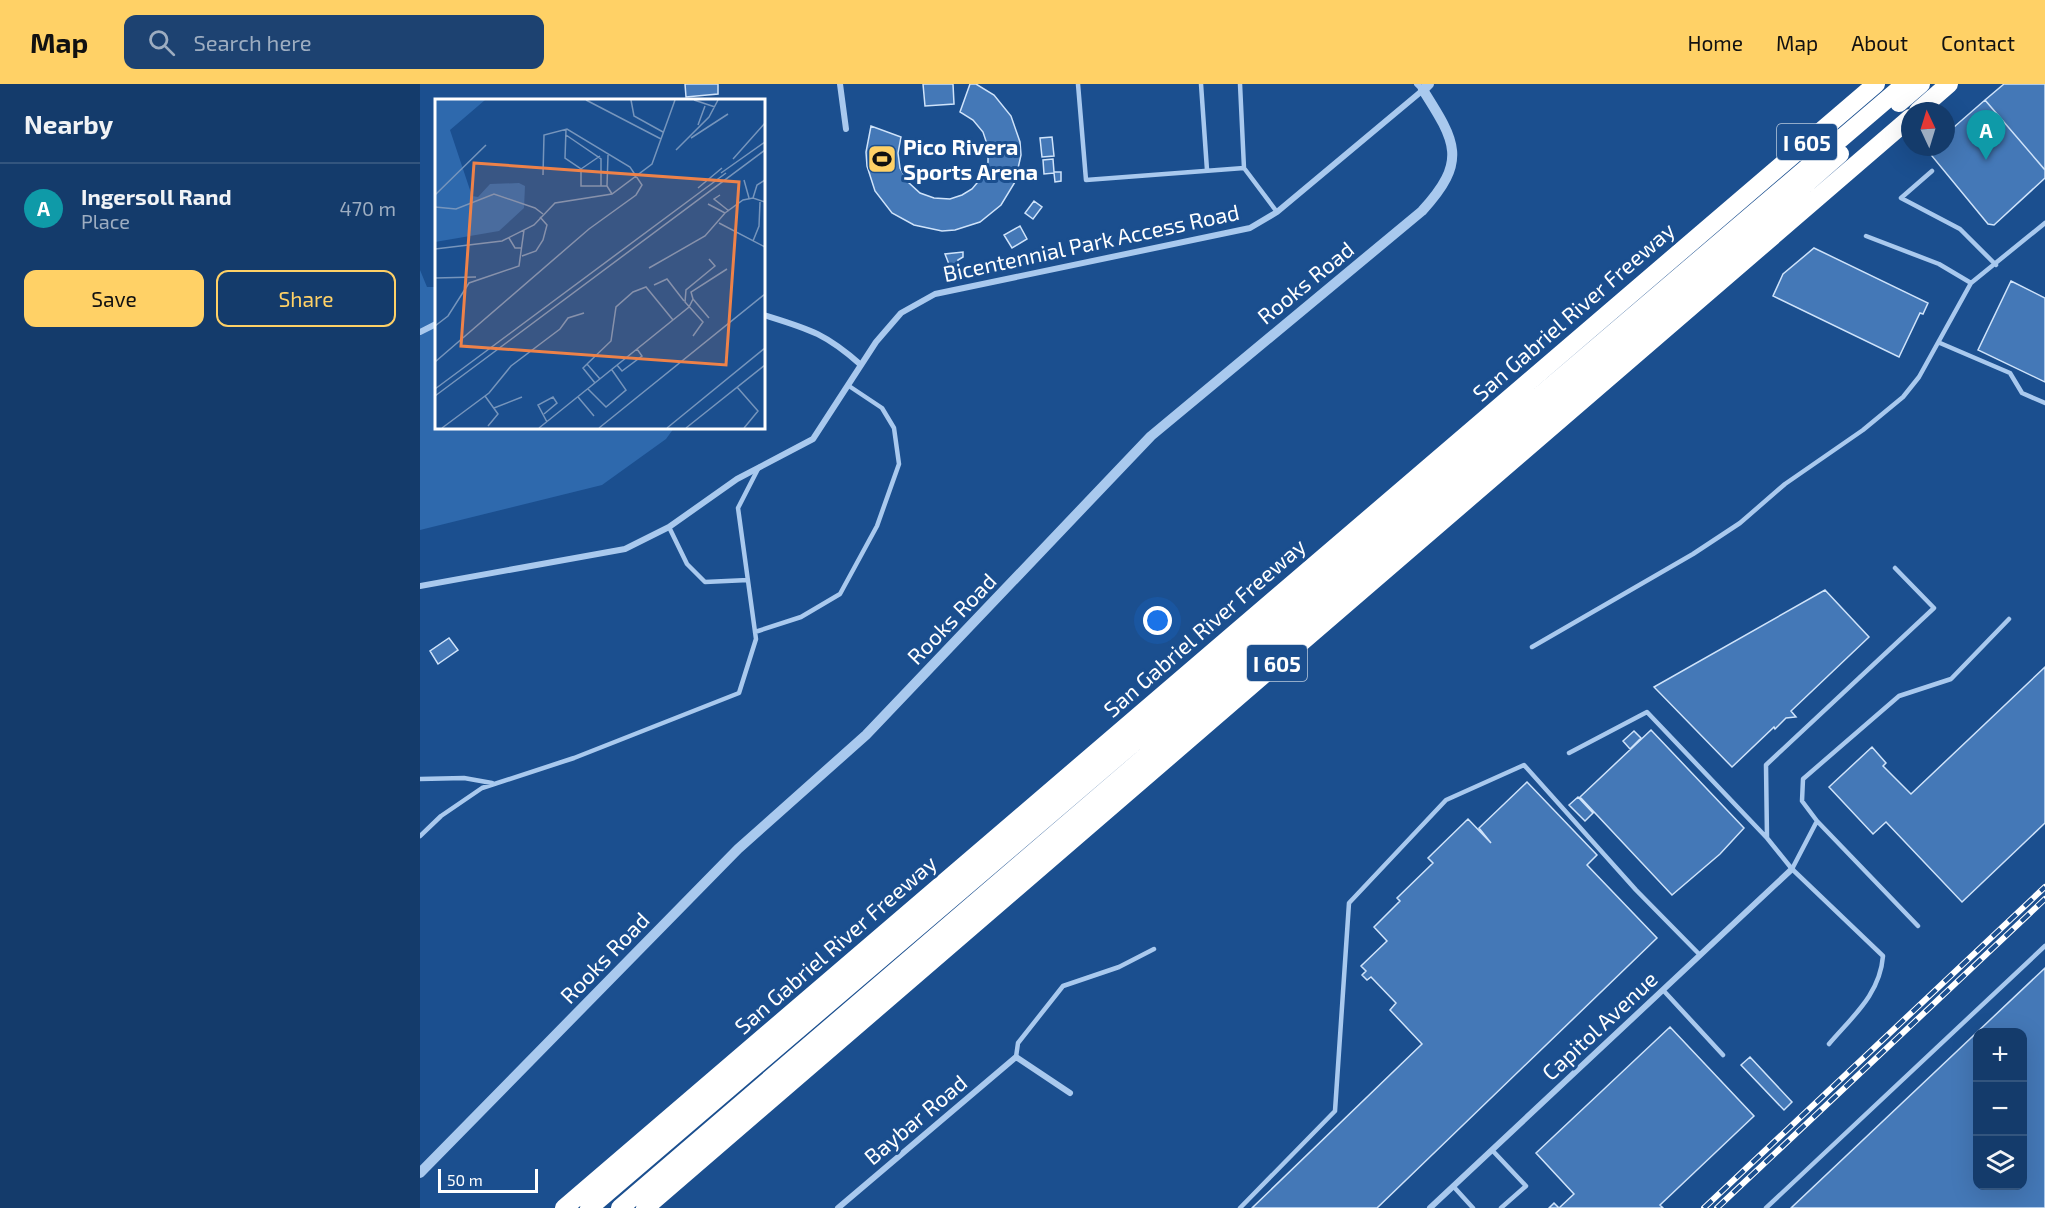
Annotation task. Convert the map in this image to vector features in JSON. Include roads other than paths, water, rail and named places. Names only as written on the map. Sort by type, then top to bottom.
[{"type":"highway","points":[[1738,200],[1856,84]]},
{"type":"highway","name":"San Gabriel River Freeway","points":[[564,1208],[1876,84]]},
{"type":"highway","points":[[590,1208],[1905,84]]},
{"type":"highway","points":[[620,1208],[1450,495],[1921,84]]},
{"type":"highway","points":[[1928,102],[1949,84]]},
{"type":"highway","name":"I 605","points":[[645,1208],[1901,126]]},
{"type":"street","points":[[840,84],[846,129]]},
{"type":"street","name":"Bicentennial Park Access Road","points":[[420,586],[625,549],[669,527],[737,479],[813,439],[876,342],[901,314],[935,294],[1250,228],[1277,212],[1423,86]]},
{"type":"street","name":"Rooks Road","points":[[420,1173],[738,849],[866,735],[1151,436],[1422,211],[1436,196],[1443,188],[1451,168],[1453,148],[1447,127],[1423,86]]},
{"type":"street","points":[[765,315],[811,329],[828,338],[861,365]]},
{"type":"street","points":[[420,332],[435,324]]},
{"type":"street","name":"Capitol Avenue","points":[[1430,1208],[1792,869]]},
{"type":"street","points":[[1016,1057],[1070,1093]]},
{"type":"street","name":"Baybar Road","points":[[838,1208],[1016,1057]]},
{"type":"lane","points":[[1078,84],[1086,180],[1244,168]]},
{"type":"lane","points":[[1201,84],[1207,171]]},
{"type":"lane","points":[[1240,84],[1244,168],[1277,212]]},
{"type":"lane","points":[[1932,171],[1901,198],[1960,229],[1996,265]]},
{"type":"lane","points":[[1532,647],[1693,554],[1740,524],[1785,484],[1863,430],[1903,397],[1923,372],[1971,284],[2045,223]]},
{"type":"lane","points":[[1866,236],[1939,264],[1971,284]]},
{"type":"lane","points":[[1940,343],[2010,373],[2022,393],[2045,403]]},
{"type":"lane","points":[[755,632],[801,617],[840,594],[877,526],[900,464],[894,428],[882,408],[849,386]]},
{"type":"lane","points":[[420,836],[441,816],[482,788],[574,758],[739,693],[756,639],[738,508],[759,467]]},
{"type":"lane","points":[[669,527],[687,564],[705,582],[748,580]]},
{"type":"lane","points":[[1767,838],[1766,765],[1934,608],[1895,568]]},
{"type":"lane","points":[[1918,926],[1817,821],[1802,801],[1803,779],[1899,696],[1951,679],[2009,619]]},
{"type":"lane","points":[[1569,753],[1647,712],[1767,838],[1792,869],[1883,956],[1881,975],[1872,994],[1829,1044]]},
{"type":"lane","points":[[1239,1208],[1335,1111],[1349,903],[1446,800],[1524,765],[1636,890],[1700,955]]},
{"type":"lane","points":[[420,779],[464,778],[495,783]]},
{"type":"lane","points":[[1792,869],[1817,821]]},
{"type":"lane","points":[[1766,1208],[2045,946]]},
{"type":"lane","points":[[1016,1057],[1018,1043],[1063,986],[1119,967],[1154,950]]},
{"type":"lane","points":[[1663,990],[1723,1055]]},
{"type":"lane","points":[[1492,1150],[1526,1186],[1501,1208]]},
{"type":"lane","points":[[1453,1186],[1473,1208]]},
{"type":"railway","points":[[1704,1208],[2045,887]]},
{"type":"railway","points":[[1717,1208],[2045,899]]},
{"type":"place","name":"Pico Rivera Sports Arena","points":[[882,159]]},
{"type":"place","name":"Ingersoll Rand","points":[[1986,160]]}]
